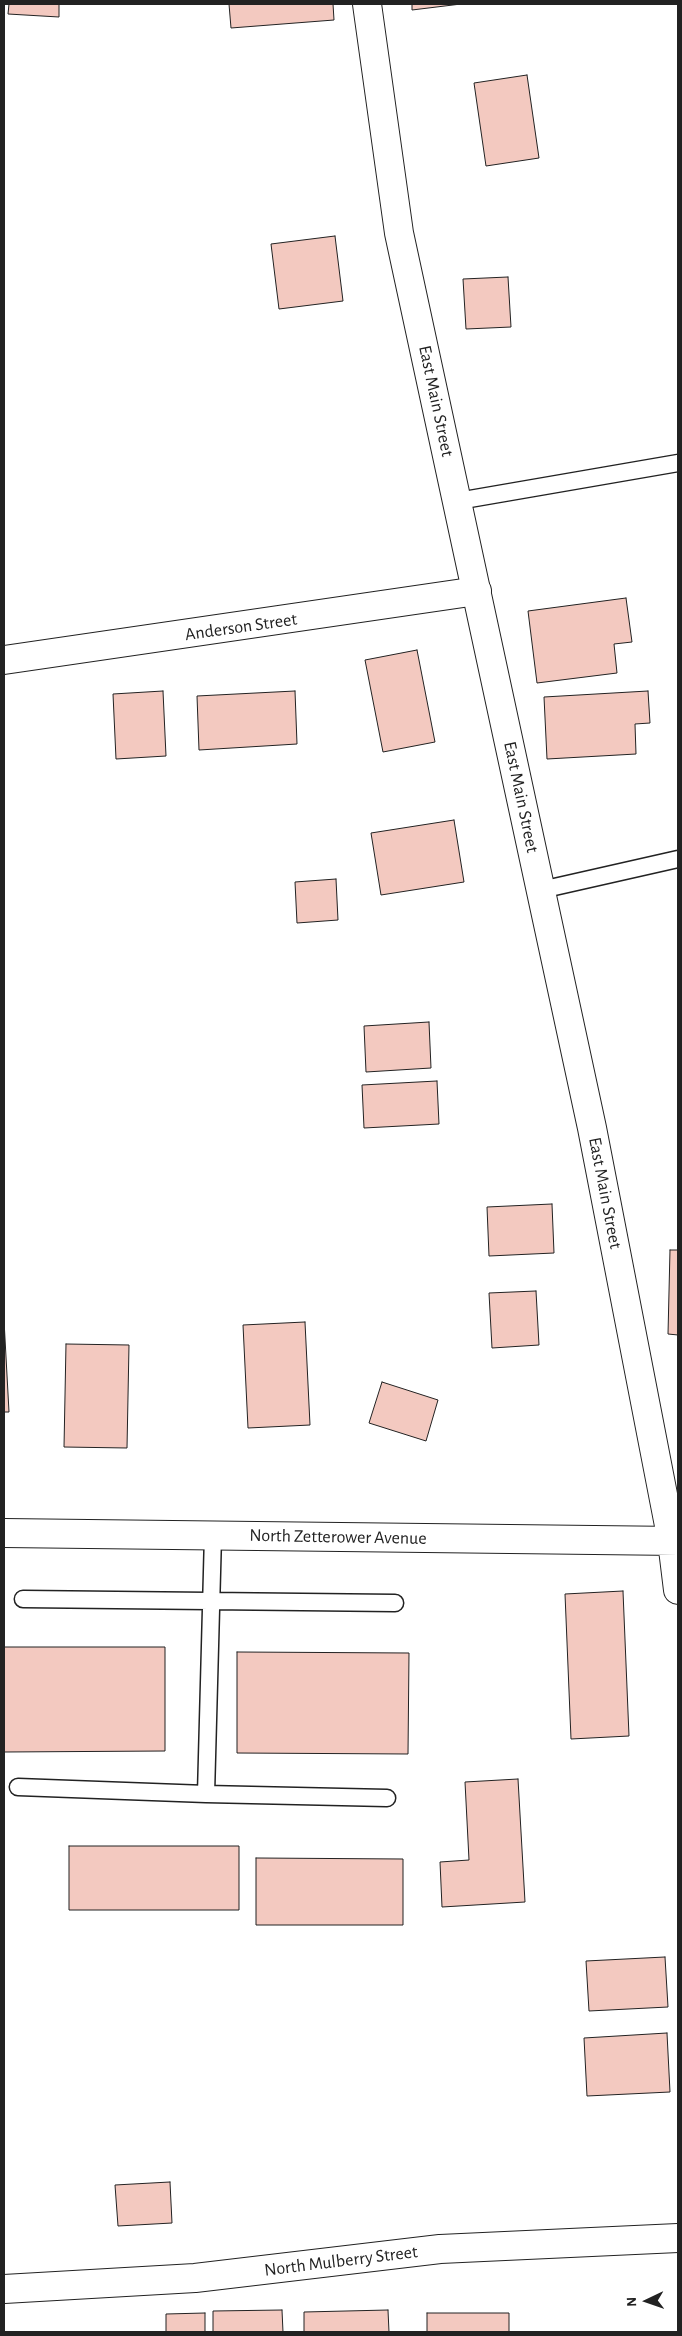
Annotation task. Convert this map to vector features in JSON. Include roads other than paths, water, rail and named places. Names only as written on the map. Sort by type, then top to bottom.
[{"type":"street","name":"East Main Street","points":[[367,4],[400,233],[592,1128],[675,1541],[678,1590]]},
{"type":"street","name":"Anderson Street","points":[[4,660],[477,591]]},
{"type":"street","name":"North Zetterower Avenue","points":[[4,1533],[675,1541]]},
{"type":"street","name":"North Mulberry Street","points":[[4,2290],[195,2278],[440,2249],[678,2238]]},
{"type":"lane","points":[[458,501],[678,463]]},
{"type":"lane","points":[[541,890],[678,859]]},
{"type":"lane","points":[[206,1794],[213,1535]]},
{"type":"lane","points":[[23,1599],[395,1603]]},
{"type":"lane","points":[[18,1788],[387,1798]]}]
